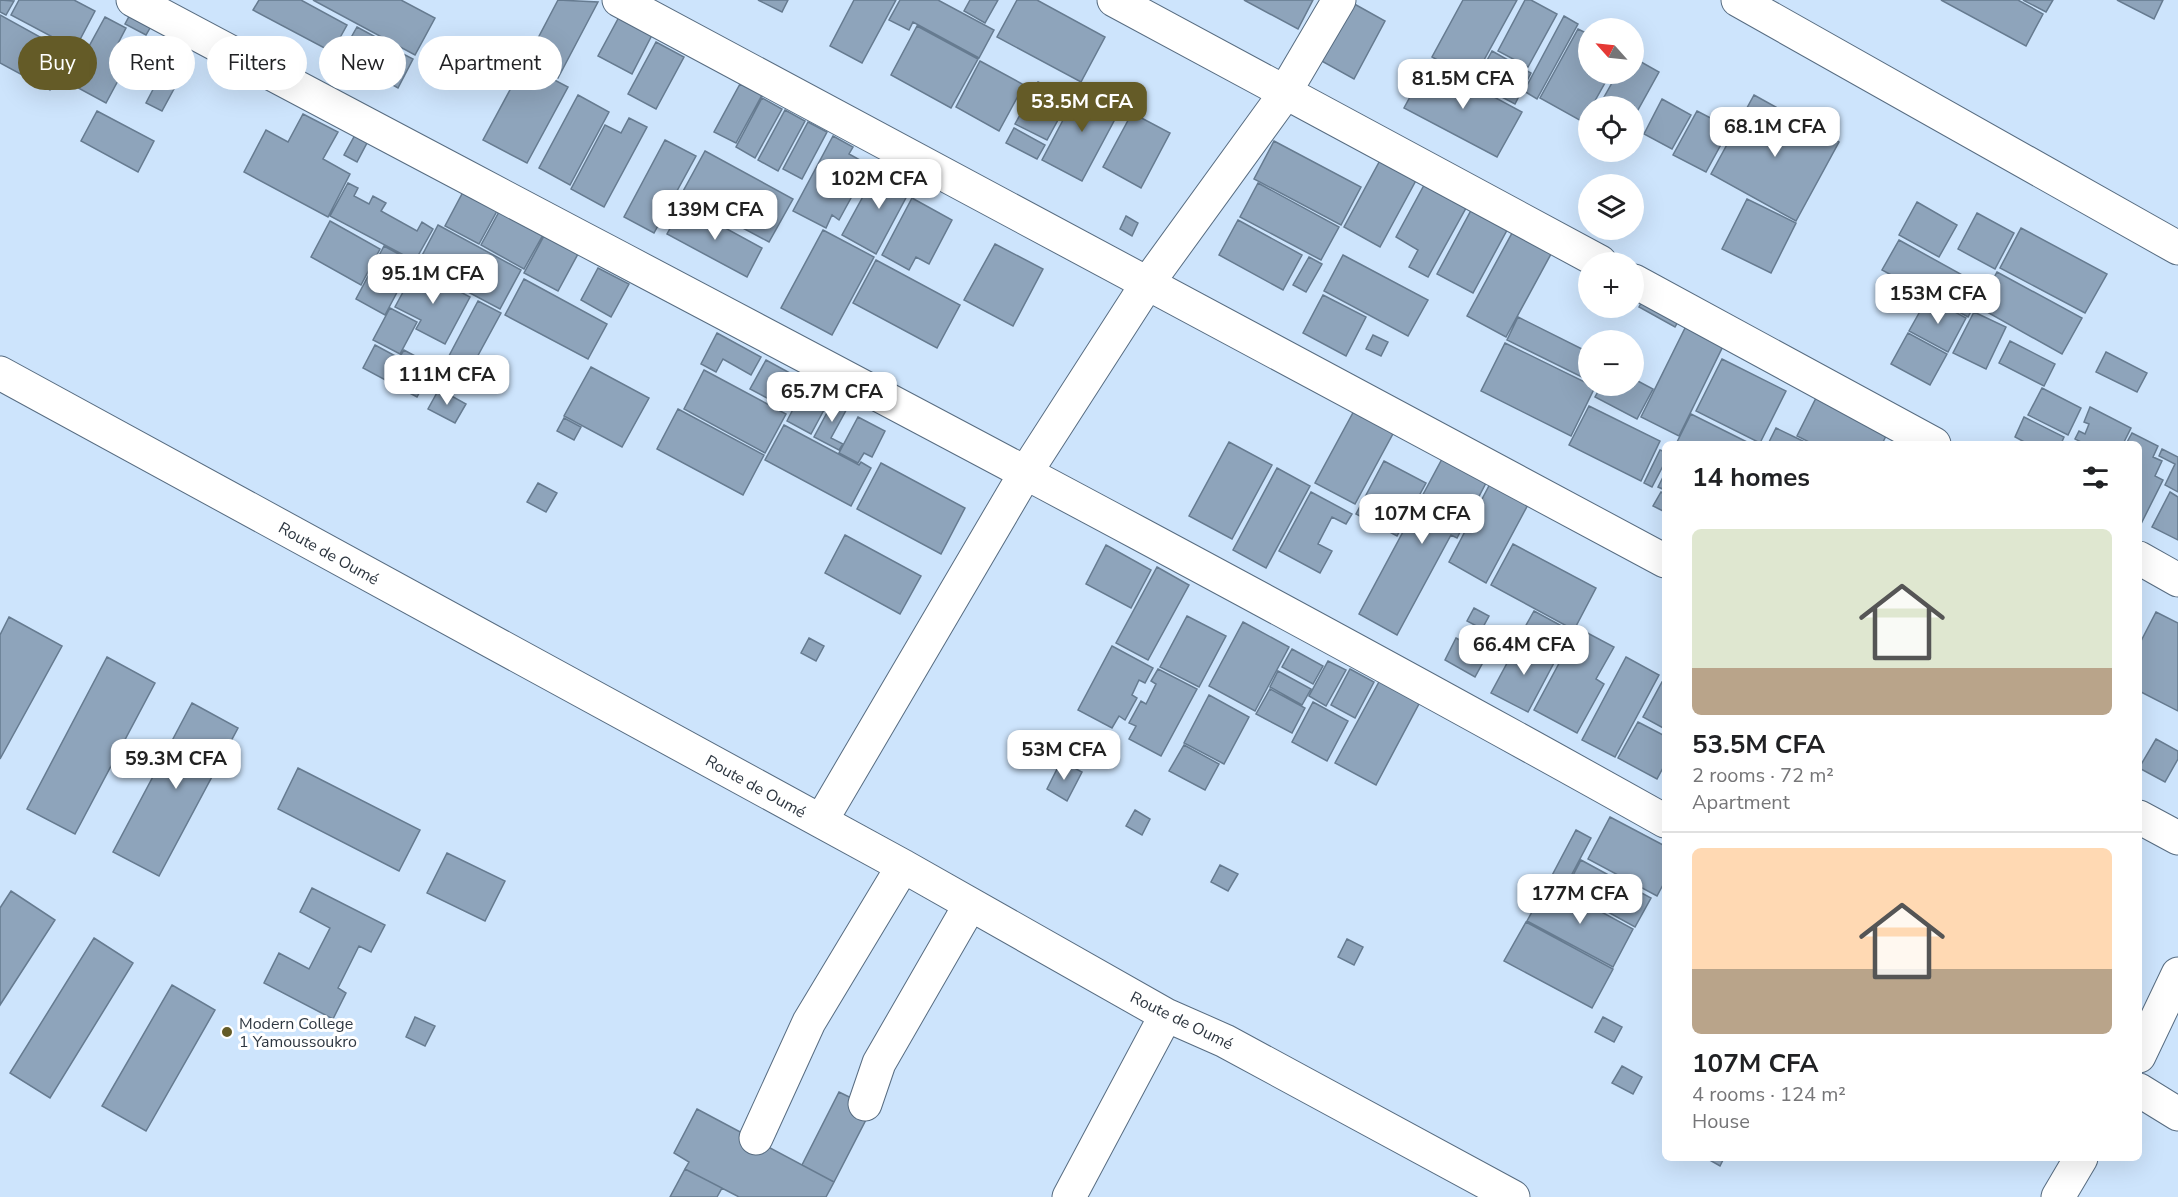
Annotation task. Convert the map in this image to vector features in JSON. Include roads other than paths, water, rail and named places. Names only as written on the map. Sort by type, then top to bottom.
[{"type":"street","points":[[133,0],[1026,472],[1662,819]]},
{"type":"street","points":[[619,0],[1662,559]]},
{"type":"street","points":[[1114,0],[1581,252]]},
{"type":"street","points":[[821,821],[1026,472],[1147,284],[1284,93],[1339,0]]},
{"type":"street","points":[[1738,0],[2178,248]]},
{"type":"street","points":[[1644,286],[1928,441]]},
{"type":"street","name":"Route de Oumé","points":[[0,373],[903,866],[1166,1015],[1225,1041],[1512,1197]]},
{"type":"street","points":[[2142,560],[2178,580]]},
{"type":"street","points":[[2142,819],[2178,838]]},
{"type":"street","points":[[756,1137],[809,1022],[903,866]]},
{"type":"street","points":[[865,1104],[879,1063],[970,905]]},
{"type":"street","points":[[2142,1050],[2178,974]]},
{"type":"street","points":[[1069,1197],[1166,1015]]},
{"type":"street","points":[[2142,1092],[2178,1114]]},
{"type":"street","points":[[2058,1197],[2079,1161]]},
{"type":"place","name":"Modern College 1 Yamoussoukro","points":[[227,1032]]}]
